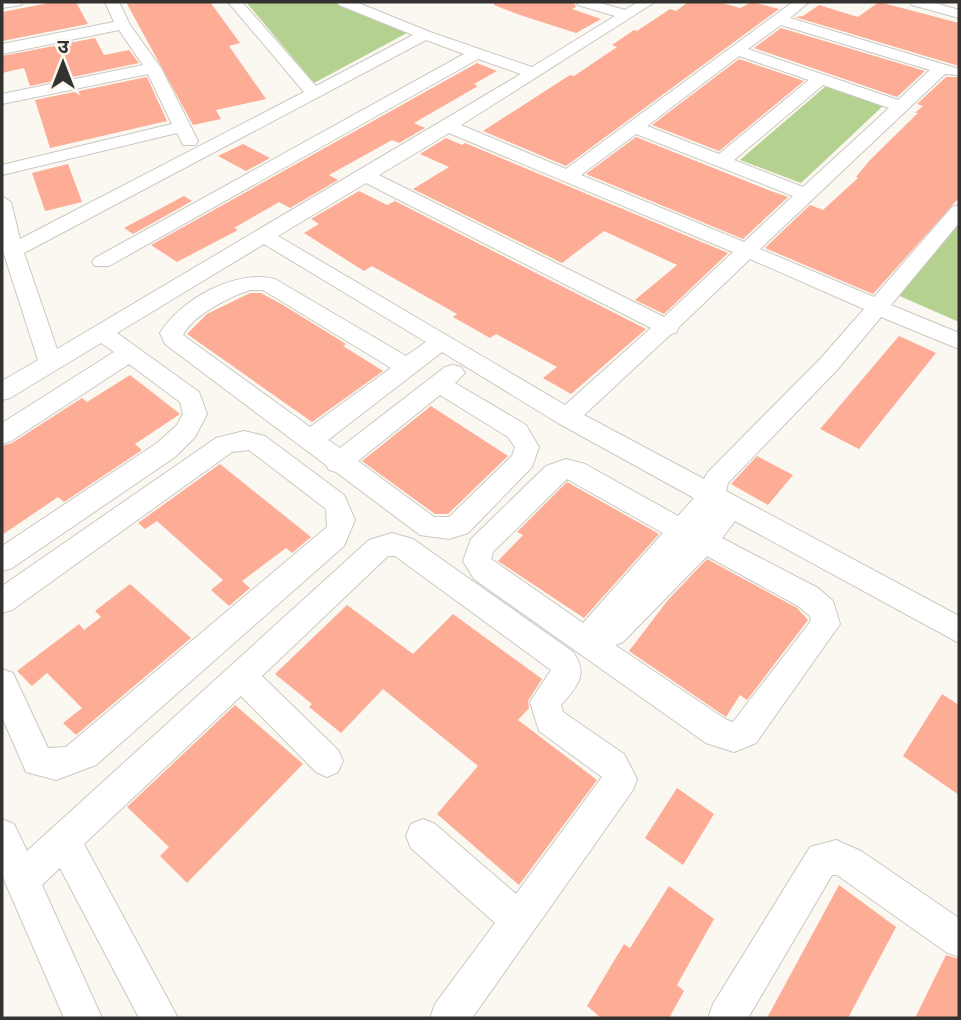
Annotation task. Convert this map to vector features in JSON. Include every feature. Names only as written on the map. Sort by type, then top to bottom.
[{"type":"street","points":[[2,4],[16,2]]},
{"type":"street","points":[[112,2],[123,25],[153,68],[196,155]]},
{"type":"street","points":[[235,2],[313,93]]},
{"type":"street","points":[[344,2],[425,35],[533,72]]},
{"type":"street","points":[[583,2],[626,15]]},
{"type":"street","points":[[2,392],[448,126],[648,2]]},
{"type":"street","points":[[568,176],[802,2]]},
{"type":"street","points":[[917,2],[959,14]]},
{"type":"street","points":[[778,19],[950,71]]},
{"type":"street","points":[[2,49],[123,25]]},
{"type":"street","points":[[13,251],[425,35]]},
{"type":"street","points":[[736,50],[900,106]]},
{"type":"street","points":[[102,262],[477,53]]},
{"type":"street","points":[[2,99],[153,68]]},
{"type":"street","points":[[567,417],[668,328],[900,106],[950,71]]},
{"type":"street","points":[[721,161],[821,79]]},
{"type":"street","points":[[448,126],[959,342]]},
{"type":"street","points":[[632,126],[805,194]]},
{"type":"street","points":[[2,170],[182,127]]},
{"type":"street","points":[[365,175],[668,328]]},
{"type":"street","points":[[2,202],[13,251],[50,361]]},
{"type":"street","points":[[592,645],[721,501],[717,479],[829,364],[959,211]]},
{"type":"street","points":[[263,235],[567,417],[959,630]]},
{"type":"street","points":[[408,367],[268,284],[248,284],[236,288],[175,326],[171,333],[173,339],[338,463],[429,527],[449,528],[459,525],[523,460],[527,447],[517,431],[439,384]]},
{"type":"street","points":[[3,558],[166,450],[186,431],[195,414],[191,398],[101,332]]},
{"type":"street","points":[[310,440],[441,342]]},
{"type":"street","points":[[2,435],[130,353]]},
{"type":"street","points":[[338,463],[471,359]]},
{"type":"street","points":[[2,601],[225,444],[234,441],[256,442],[335,502],[342,516],[340,529],[334,538],[85,754],[72,762],[59,766],[37,761],[2,683]]},
{"type":"street","points":[[566,469],[576,471],[692,536],[808,597],[823,610],[826,624],[745,732],[734,737],[717,732],[484,571],[477,561],[481,547],[555,473],[566,469]]},
{"type":"street","points":[[22,880],[379,548],[392,544],[403,547],[562,661],[567,668],[567,676],[545,702],[545,712],[550,721],[613,765],[621,779],[449,1018]]},
{"type":"street","points":[[240,675],[327,761]]},
{"type":"street","points":[[2,836],[83,1018]]},
{"type":"street","points":[[423,836],[520,921]]},
{"type":"street","points":[[64,841],[159,1018]]},
{"type":"street","points":[[727,1018],[822,859],[836,858],[849,863],[959,939]]},
{"type":"green space","points":[[246,2],[334,2],[407,33],[314,83]]},
{"type":"green space","points":[[826,86],[884,105],[801,183],[740,160]]},
{"type":"green space","points":[[959,220],[959,322],[895,294]]},
{"type":"building","points":[[54,2],[76,2],[88,24],[2,41],[2,12]]},
{"type":"building","points":[[126,2],[210,2],[240,43],[229,46],[266,99],[216,110],[221,119],[193,125]]},
{"type":"building","points":[[494,2],[573,2],[576,7],[572,9],[601,19],[576,33],[520,15],[494,5]]},
{"type":"building","points":[[688,2],[719,2],[740,8],[752,2],[779,9],[566,166],[483,131],[570,75],[574,76],[617,47],[612,45],[634,30],[637,31],[670,9],[676,11]]},
{"type":"building","points":[[879,2],[959,23],[959,66],[795,17],[803,16],[819,5],[858,17]]},
{"type":"building","points":[[781,28],[925,71],[897,97],[754,48]]},
{"type":"building","points":[[95,38],[104,55],[129,50],[139,63],[30,86],[24,68],[2,73],[2,56]]},
{"type":"building","points":[[739,59],[804,81],[719,151],[652,125]]},
{"type":"building","points":[[477,63],[497,71],[474,84],[478,86],[414,123],[425,128],[399,143],[392,140],[329,175],[338,180],[290,208],[279,202],[234,228],[238,230],[177,262],[151,245]]},
{"type":"building","points":[[147,77],[167,121],[50,148],[35,100]]},
{"type":"building","points":[[946,77],[959,77],[959,198],[873,294],[765,248],[810,205],[823,210],[858,178],[856,177],[870,160],[918,113],[915,113],[923,106],[917,104]]},
{"type":"building","points":[[636,137],[788,197],[743,239],[586,174]]},
{"type":"building","points":[[446,138],[462,145],[465,143],[728,253],[664,314],[635,300],[677,265],[604,231],[562,263],[413,189],[449,167],[420,154]]},
{"type":"building","points":[[243,144],[270,158],[246,171],[218,156]]},
{"type":"building","points":[[68,164],[82,202],[45,211],[32,173]]},
{"type":"building","points":[[359,191],[387,205],[395,201],[646,329],[571,394],[543,378],[557,367],[496,334],[490,338],[453,317],[457,314],[372,266],[364,271],[304,233],[319,224],[311,219]]},
{"type":"building","points":[[184,196],[192,201],[133,234],[124,228]]},
{"type":"building","points":[[250,293],[261,293],[283,305],[346,344],[343,346],[383,371],[312,422],[187,334],[207,314]]},
{"type":"building","points":[[899,336],[936,353],[859,449],[820,429]]},
{"type":"building","points":[[130,375],[180,414],[135,444],[142,450],[64,502],[58,497],[2,535],[2,446],[12,443],[82,398],[87,402]]},
{"type":"building","points":[[431,406],[508,456],[448,514],[435,514],[362,461]]},
{"type":"building","points":[[757,456],[793,475],[768,505],[731,484]]},
{"type":"building","points":[[220,464],[311,537],[292,553],[286,548],[242,581],[250,588],[229,606],[211,590],[223,580],[157,521],[145,529],[138,523]]},
{"type":"building","points":[[567,482],[659,534],[584,618],[498,561],[523,535],[517,532]]},
{"type":"building","points":[[707,559],[797,608],[808,620],[747,700],[740,695],[726,717],[629,651],[668,600]]},
{"type":"building","points":[[130,584],[191,638],[76,735],[63,723],[82,708],[47,673],[32,686],[17,671],[79,624],[84,630],[101,617],[95,611]]},
{"type":"building","points":[[347,605],[413,654],[453,614],[542,679],[528,701],[529,708],[518,720],[597,780],[519,885],[437,814],[478,766],[383,689],[341,733],[309,707],[312,704],[275,674]]},
{"type":"building","points":[[942,694],[959,705],[959,795],[903,756]]},
{"type":"building","points":[[235,705],[303,764],[187,883],[160,856],[169,847],[127,807]]},
{"type":"building","points":[[677,788],[714,814],[683,865],[645,838]]},
{"type":"building","points":[[839,885],[896,927],[848,1018],[767,1018]]},
{"type":"building","points":[[669,886],[714,919],[677,985],[684,991],[669,1018],[601,1018],[587,1006],[624,944],[630,948]]},
{"type":"building","points":[[946,955],[959,959],[959,1018],[915,1018]]}]
